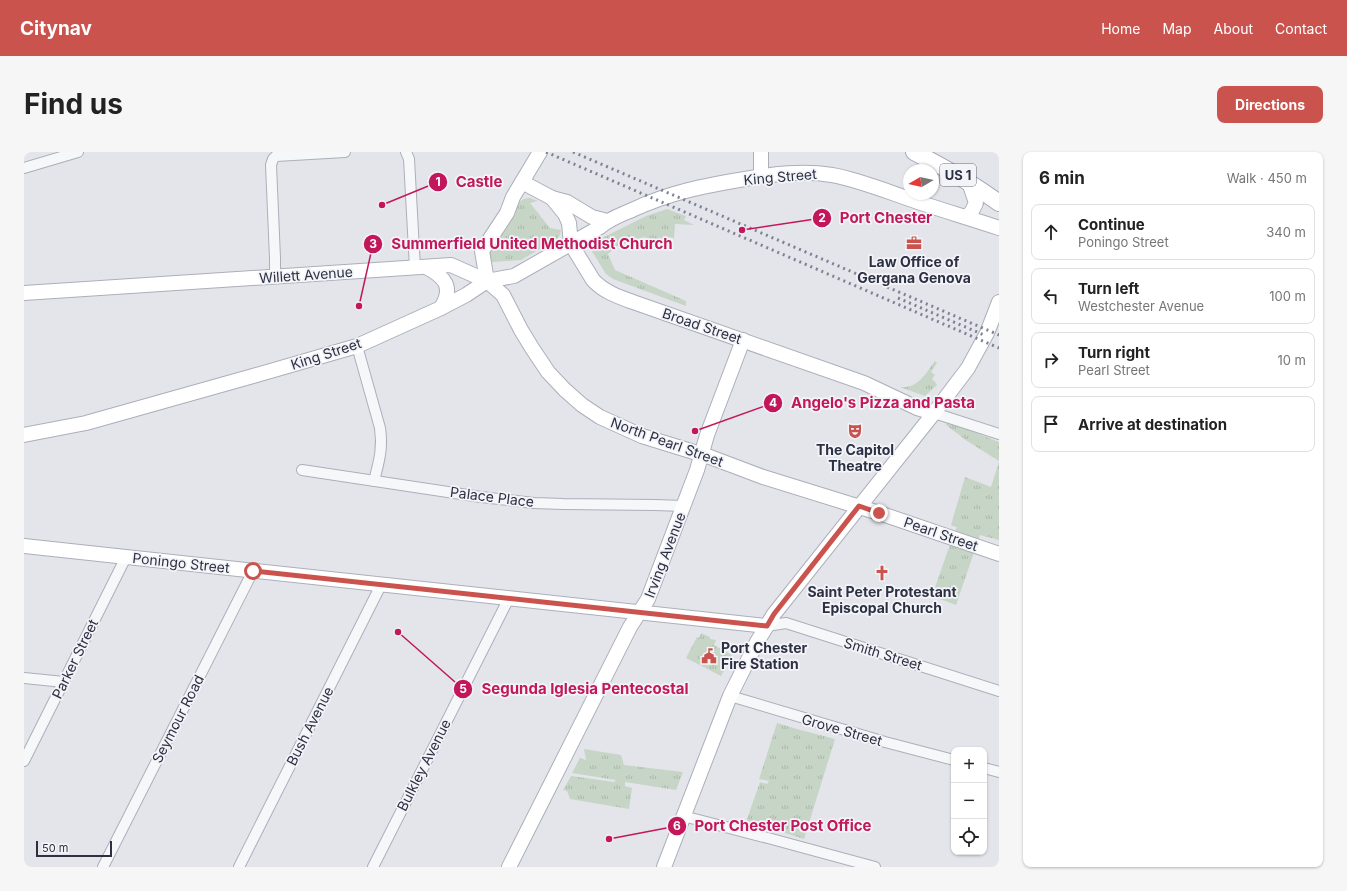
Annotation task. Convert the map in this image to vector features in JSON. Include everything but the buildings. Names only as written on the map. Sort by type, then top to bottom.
[{"type":"main road","name":"US 1","points":[[914,152],[949,170],[999,203]]},
{"type":"street","points":[[24,168],[78,152]]},
{"type":"street","points":[[275,276],[271,165],[273,158],[276,156],[345,152]]},
{"type":"street","points":[[406,152],[409,159],[420,267],[436,272],[445,281],[447,294],[441,308]]},
{"type":"street","points":[[487,280],[482,251],[507,212],[513,198],[540,152]]},
{"type":"street","points":[[761,152],[761,176]]},
{"type":"street","name":"King Street","points":[[24,436],[86,423],[357,346],[441,308],[466,295],[487,280],[514,276],[600,227],[607,220],[647,203],[704,186],[761,176],[793,173],[820,173],[843,177],[999,228]]},
{"type":"street","name":"Broad Street","points":[[522,182],[552,198],[565,214],[569,223],[571,244],[593,280],[597,285],[608,292],[864,383],[917,408],[934,413]]},
{"type":"street","points":[[967,217],[976,203],[969,182]]},
{"type":"street","points":[[552,198],[567,202],[592,217],[607,220]]},
{"type":"street","name":"Willett Avenue","points":[[24,293],[451,266],[487,280]]},
{"type":"street","name":"North Pearl Street","points":[[487,280],[503,295],[524,336],[548,372],[582,405],[600,416],[642,436],[702,454],[763,477],[859,506]]},
{"type":"street","points":[[664,867],[730,696],[757,642],[774,614],[968,368],[996,319],[999,302]]},
{"type":"street","name":"Irving Avenue","points":[[509,867],[630,628],[648,599],[684,506],[743,340]]},
{"type":"street","points":[[357,346],[380,428],[382,441],[374,481]]},
{"type":"street","points":[[934,413],[999,434]]},
{"type":"street","name":"Palace Place","points":[[302,470],[481,497],[534,503],[655,504],[684,506]]},
{"type":"street","name":"Pearl Street","points":[[859,506],[999,554]]},
{"type":"street","name":"Poningo Street","points":[[24,546],[767,626]]},
{"type":"street","name":"Parker Street","points":[[24,761],[126,557]]},
{"type":"street","name":"Seymour Road","points":[[103,867],[253,571]]},
{"type":"street","name":"Bush Avenue","points":[[239,867],[381,584]]},
{"type":"street","name":"Bulkley Avenue","points":[[373,867],[509,598]]},
{"type":"street","name":"Smith Street","points":[[767,626],[786,624],[999,690]]},
{"type":"street","points":[[24,678],[64,682]]},
{"type":"street","name":"Grove Street","points":[[730,696],[885,742],[951,759]]},
{"type":"street","points":[[987,769],[999,772]]},
{"type":"street","points":[[683,816],[875,867]]},
{"type":"green space","points":[[529,198],[538,201],[530,203],[550,228],[561,230],[560,235],[556,240],[521,260],[488,261],[488,253],[519,202]]},
{"type":"green space","points":[[667,209],[686,216],[684,220],[694,225],[675,224],[674,238],[668,237],[664,245],[644,237],[617,246],[608,254],[615,270],[686,301],[686,306],[613,279],[606,274],[588,245],[646,216]]},
{"type":"green space","points":[[935,361],[937,363],[931,372],[935,375],[932,379],[937,385],[925,396],[900,387],[906,387],[917,383]]},
{"type":"green space","points":[[948,422],[999,442],[999,461],[967,441],[946,425]]},
{"type":"green space","points":[[999,462],[999,540],[980,535],[956,605],[932,596],[957,527],[951,525],[965,477],[991,487]]},
{"type":"green space","name":"Port Chester Fire Station","points":[[701,633],[710,637],[710,639],[716,640],[714,645],[732,655],[721,676],[686,658],[697,637],[699,638]]},
{"type":"green space","points":[[777,723],[835,739],[804,839],[782,832],[753,826],[746,822],[760,782],[767,784],[769,781],[759,779]]},
{"type":"green space","points":[[584,749],[621,755],[624,765],[683,772],[676,790],[625,782],[625,786],[632,788],[629,809],[570,799],[567,791],[563,790],[571,776],[614,782],[616,780],[572,773],[580,758],[586,760]]},
{"type":"railway","points":[[546,152],[999,348]]},
{"type":"railway","points":[[573,152],[999,335]]},
{"type":"railway","points":[[898,298],[984,335]]},
{"type":"place","name":"Castle","points":[[382,205]]},
{"type":"place","name":"Port Chester","points":[[742,230]]},
{"type":"place","name":"Law Office of Gergana Genova","points":[[914,243]]},
{"type":"place","name":"Summerfield United Methodist Church","points":[[359,306]]},
{"type":"place","name":"Angelo's Pizza and Pasta","points":[[695,431]]},
{"type":"place","name":"The Capitol Theatre","points":[[855,431]]},
{"type":"place","name":"Saint Peter Protestant Episcopal Church","points":[[882,573]]},
{"type":"place","name":"Segunda Iglesia Pentecostal","points":[[398,632]]},
{"type":"place","name":"Port Chester Fire Station","points":[[709,656]]},
{"type":"place","name":"Port Chester Post Office","points":[[609,839]]},
{"type":"route","points":[[253,571],[767,626],[774,614],[859,506],[879,513]]}]
